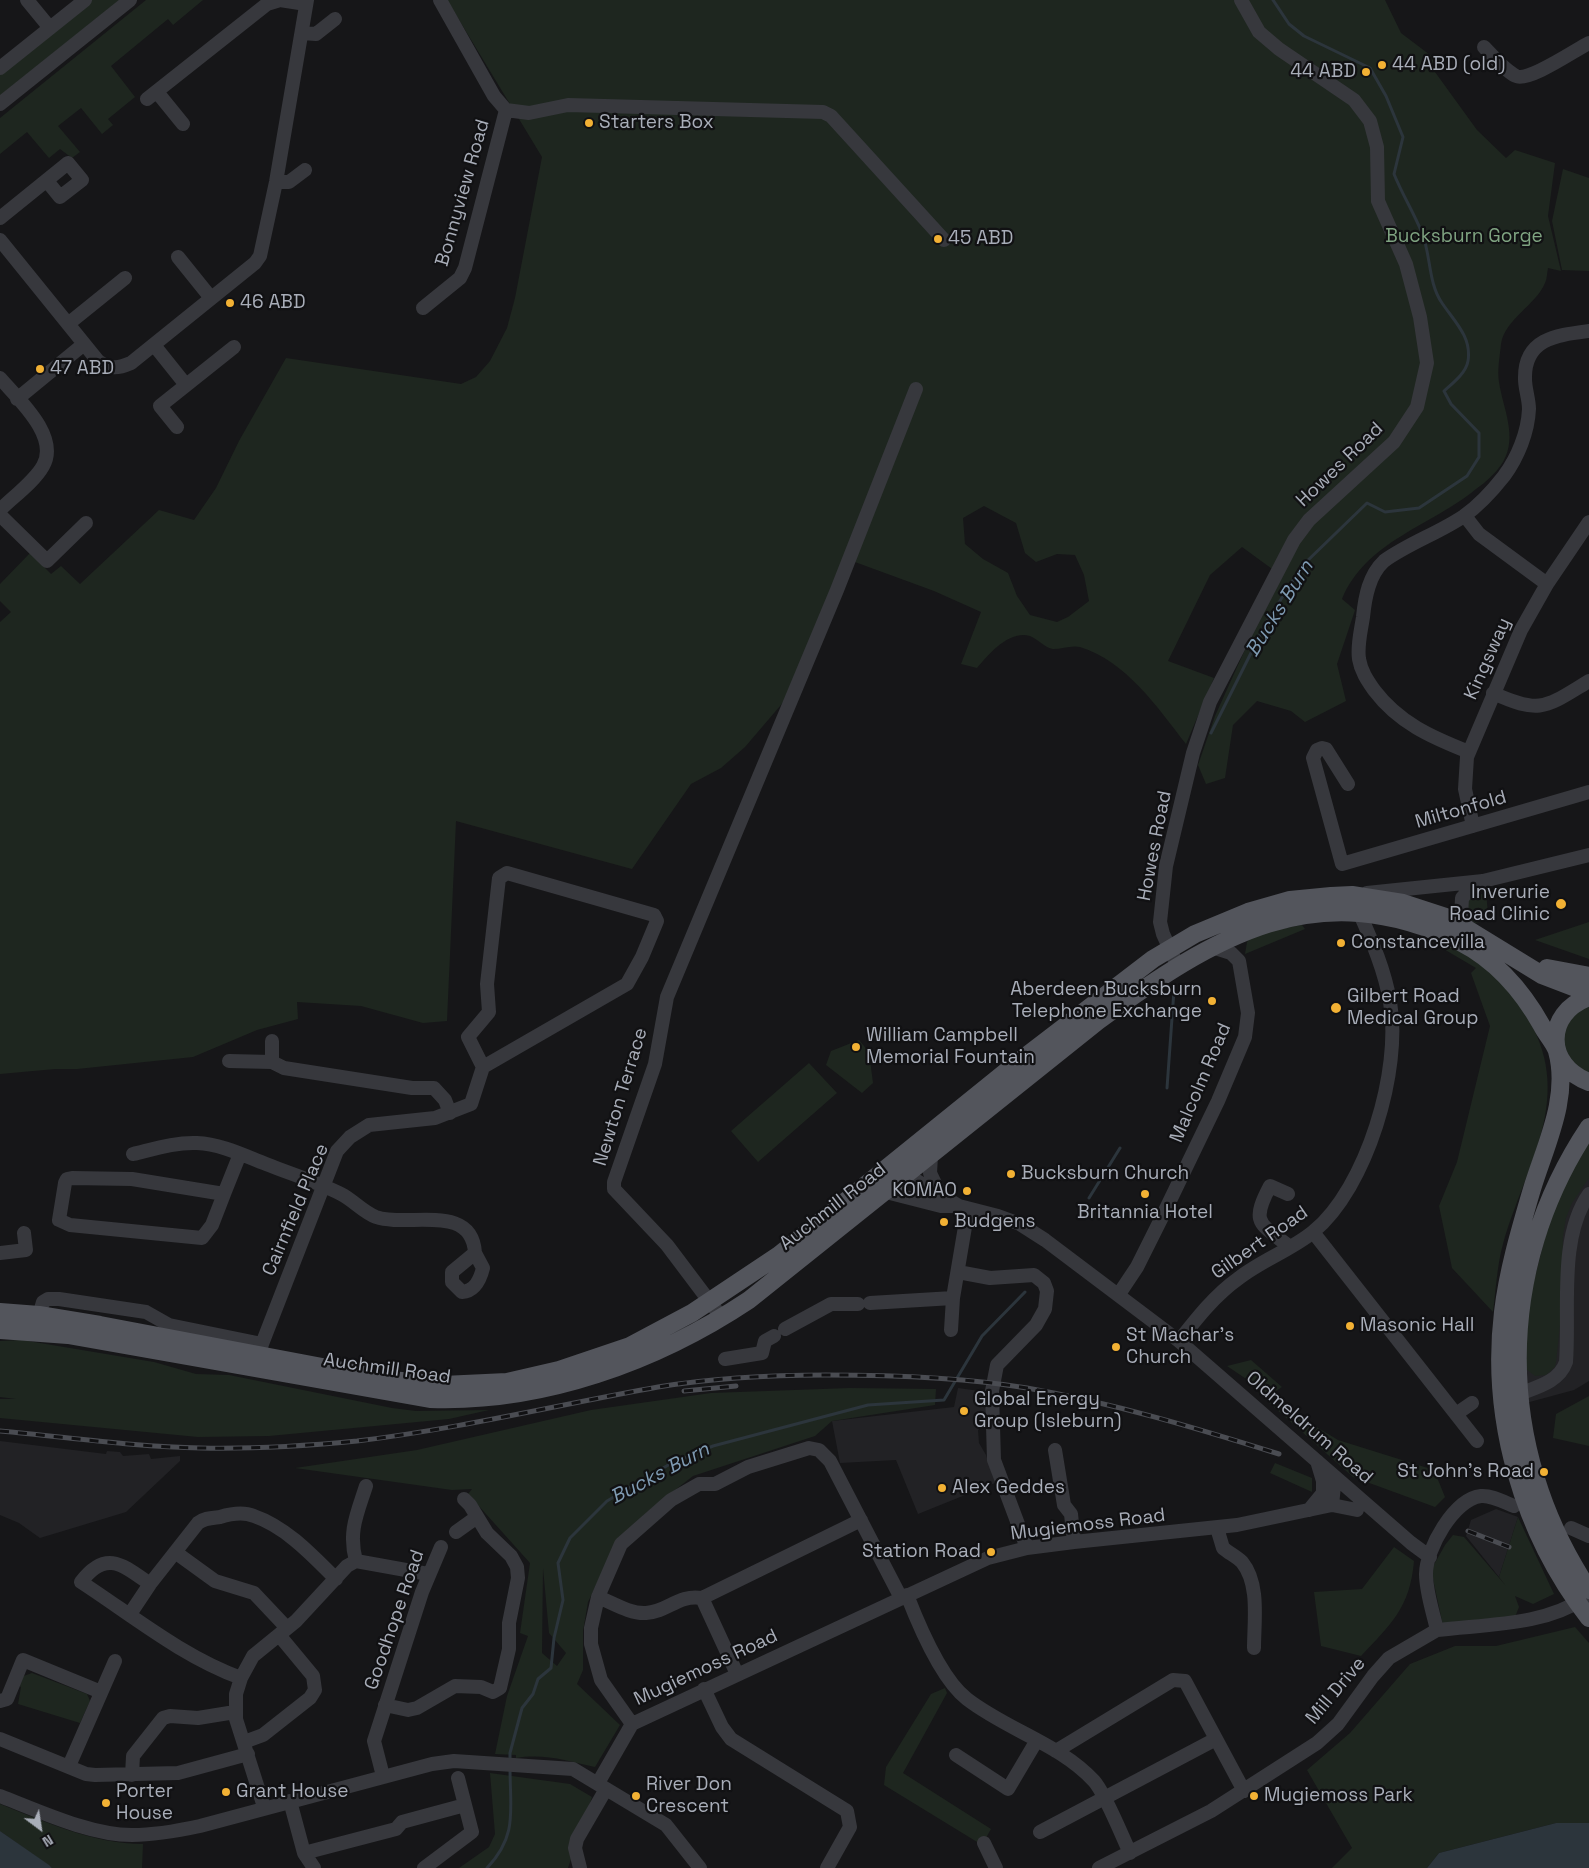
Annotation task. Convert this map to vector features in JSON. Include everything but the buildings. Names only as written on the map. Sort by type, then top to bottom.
[{"type":"main road","name":"Auchmill Road","points":[[0,1312],[86,1338],[259,1357],[428,1384],[460,1385],[507,1382],[560,1370],[630,1346],[672,1324],[754,1273],[881,1174],[1008,1070],[1170,948],[1213,925],[1266,906],[1290,900],[1352,895],[1416,906],[1449,918],[1490,941],[1542,975],[1589,993]]},
{"type":"main road","name":"Auchmill Road","points":[[259,1357],[419,1398],[464,1400],[495,1397],[562,1384],[606,1371],[694,1334],[722,1318],[755,1295],[1098,1021],[1178,967],[1212,947],[1253,928],[1282,919],[1317,913],[1359,912],[1394,918],[1423,926],[1484,956],[1510,979],[1526,998],[1568,1070],[1577,1078],[1589,1082]]},
{"type":"main road","points":[[1490,941],[1550,969],[1589,976]]},
{"type":"main road","points":[[1585,1596],[1550,1557],[1527,1506],[1508,1437],[1502,1378],[1502,1326],[1510,1271],[1519,1231],[1558,1107],[1560,1077],[1556,1050],[1557,1027],[1564,1013],[1575,1003],[1589,997]]},
{"type":"main road","points":[[1589,1127],[1558,1180],[1531,1250],[1519,1314],[1517,1356],[1519,1394],[1528,1456],[1560,1541],[1585,1596],[1589,1618]]},
{"type":"main road","name":"Auchmill Road","points":[[0,1330],[37,1323]]},
{"type":"street","points":[[27,0],[50,28]]},
{"type":"street","points":[[0,68],[85,0]]},
{"type":"street","points":[[0,104],[130,0]]},
{"type":"street","points":[[0,240],[98,361],[107,367],[119,369],[131,363],[256,263],[260,256],[276,182],[307,2],[280,0],[267,4],[152,96],[183,124]]},
{"type":"street","name":"Bonnyview Road","points":[[423,308],[460,278],[465,268],[506,110],[494,96],[440,0]]},
{"type":"street","name":"Howes Road","points":[[1178,967],[1160,922],[1166,866],[1193,753],[1210,702],[1280,563],[1309,520],[1394,442],[1417,407],[1427,363],[1420,317],[1406,264],[1378,200],[1377,147],[1370,121],[1354,100],[1279,49],[1259,32],[1241,0]]},
{"type":"street","points":[[302,33],[316,34],[335,20]]},
{"type":"street","points":[[1484,47],[1514,75],[1521,78],[1534,74],[1589,44]]},
{"type":"street","points":[[506,110],[529,113],[568,105],[823,112],[831,116],[944,240]]},
{"type":"street","points":[[276,182],[289,182],[305,170]]},
{"type":"street","points":[[0,218],[47,181]]},
{"type":"street","points":[[178,257],[211,298]]},
{"type":"street","points":[[68,324],[125,278]]},
{"type":"street","points":[[1469,752],[1426,734],[1396,714],[1368,681],[1361,667],[1358,652],[1367,592],[1379,565],[1391,556],[1464,516],[1504,475],[1517,454],[1526,424],[1528,408],[1525,378],[1531,353],[1539,344],[1551,337],[1589,331]]},
{"type":"street","points":[[17,398],[84,344]]},
{"type":"street","points":[[154,345],[186,385]]},
{"type":"street","points":[[177,427],[160,406],[234,347]]},
{"type":"street","points":[[0,378],[44,432],[48,452],[43,466],[0,510]]},
{"type":"street","name":"Newton Terrace","points":[[722,1318],[667,1245],[614,1189],[614,1185],[654,1064],[667,997],[837,590],[916,388]]},
{"type":"street","points":[[0,515],[47,561],[86,523]]},
{"type":"street","points":[[1464,516],[1479,534],[1546,584]]},
{"type":"street","name":"Kingsway","points":[[1473,826],[1464,789],[1465,770],[1469,752],[1521,630],[1546,584],[1589,522]]},
{"type":"street","points":[[1493,693],[1531,707],[1543,706],[1560,700],[1589,681]]},
{"type":"street","name":"Miltonfold","points":[[1348,784],[1326,750],[1322,748],[1317,750],[1313,758],[1342,864],[1589,792]]},
{"type":"street","points":[[1352,895],[1483,882],[1589,855]]},
{"type":"street","points":[[507,873],[654,915],[657,918],[642,957],[627,984],[483,1067],[468,1037],[489,1012],[487,984],[499,878],[502,874],[507,873]]},
{"type":"street","points":[[1469,929],[1461,916],[1462,898],[1472,887],[1483,882]]},
{"type":"street","name":"Gilbert Road","points":[[1179,1341],[1225,1288],[1240,1276],[1313,1232],[1334,1210],[1350,1188],[1377,1125],[1390,1070],[1392,1040],[1391,1004],[1375,950],[1359,912]]},
{"type":"street","name":"Malcolm Road","points":[[1119,1294],[1137,1267],[1163,1215],[1218,1101],[1245,1037],[1248,1013],[1241,971],[1235,956],[1212,947]]},
{"type":"street","points":[[272,1041],[272,1062]]},
{"type":"street","points":[[229,1061],[272,1062],[284,1068],[412,1088],[434,1088],[445,1100],[450,1113]]},
{"type":"street","name":"Cairnfield Place","points":[[259,1357],[337,1151],[350,1137],[376,1123],[435,1118],[471,1104],[483,1067]]},
{"type":"street","points":[[133,1154],[196,1143],[209,1144],[323,1186],[352,1200],[373,1216],[386,1220],[452,1221],[471,1235],[474,1253]]},
{"type":"street","points":[[224,1194],[132,1179],[72,1178],[67,1179],[65,1183],[59,1220],[70,1225],[202,1238],[209,1231],[224,1194],[240,1154]]},
{"type":"street","points":[[931,1156],[930,1172],[940,1194]]},
{"type":"street","name":"Oldmeldrum Road","points":[[881,1174],[907,1175],[964,1208]]},
{"type":"street","points":[[1288,1194],[1270,1186],[1261,1202],[1258,1217],[1262,1224],[1290,1247]]},
{"type":"street","name":"Oldmeldrum Road","points":[[886,1192],[940,1206],[964,1208],[1020,1224],[1119,1294],[1179,1341],[1411,1543],[1430,1557]]},
{"type":"street","points":[[1519,1394],[1552,1380],[1563,1370],[1566,1362],[1569,1264],[1574,1227],[1579,1209],[1589,1194]]},
{"type":"street","points":[[952,1330],[953,1298],[958,1272],[964,1208]]},
{"type":"street","points":[[1313,1232],[1477,1441]]},
{"type":"street","points":[[0,1253],[26,1250],[24,1233]]},
{"type":"street","points":[[958,1272],[990,1278],[1034,1275],[1044,1283],[1047,1291],[1047,1301],[1042,1317],[996,1365],[992,1391],[994,1460],[1026,1548]]},
{"type":"street","points":[[726,1358],[762,1352],[765,1341],[831,1304],[953,1298]]},
{"type":"street","name":"Auchmill Road","points":[[37,1323],[43,1302],[48,1299],[146,1312],[169,1325],[259,1357]]},
{"type":"street","points":[[1456,1414],[1472,1403]]},
{"type":"street","points":[[632,1724],[603,1682],[592,1656],[591,1628],[598,1597],[620,1544],[672,1500],[699,1484],[715,1484],[748,1467],[786,1454],[813,1448],[826,1455],[904,1596],[935,1658],[950,1682],[967,1699],[1069,1759],[1096,1783],[1130,1853]]},
{"type":"street","points":[[1055,1450],[1064,1506],[1071,1514],[1074,1542]]},
{"type":"street","points":[[1308,1511],[1314,1507],[1323,1493],[1322,1478],[1317,1461]]},
{"type":"street","points":[[356,1561],[351,1540],[352,1532],[366,1486]]},
{"type":"street","points":[[1332,1505],[1334,1486]]},
{"type":"street","points":[[1437,1630],[1426,1574],[1430,1557],[1448,1520],[1463,1503],[1476,1497],[1487,1496],[1514,1506]]},
{"type":"street","name":"Goodhope Road","points":[[385,1705],[408,1710],[417,1708],[455,1686],[481,1687],[493,1692],[499,1689],[509,1649],[509,1623],[518,1571],[514,1559],[487,1534],[464,1499]]},
{"type":"street","name":"Mugiemoss Road","points":[[602,1786],[632,1724],[988,1558],[1026,1548],[1217,1528],[1332,1505],[1358,1510]]},
{"type":"street","points":[[130,1614],[150,1584],[201,1521],[247,1514],[261,1519],[297,1541],[336,1579]]},
{"type":"street","points":[[456,1532],[477,1517]]},
{"type":"street","points":[[598,1597],[627,1609],[646,1613],[659,1610],[690,1596],[702,1598],[861,1520]]},
{"type":"street","points":[[1217,1528],[1223,1548],[1240,1560],[1248,1571],[1253,1591],[1254,1648]]},
{"type":"street","points":[[1570,1528],[1589,1536]]},
{"type":"street","name":"Goodhope Road","points":[[383,1776],[374,1741],[428,1574],[441,1547]]},
{"type":"street","points":[[0,1739],[95,1775],[178,1773],[246,1748],[310,1698],[315,1690],[313,1676],[254,1593],[213,1580],[175,1552]]},
{"type":"street","points":[[264,1807],[235,1712],[241,1678],[254,1656],[283,1632],[347,1566],[356,1561],[428,1574]]},
{"type":"street","points":[[150,1584],[120,1564],[111,1562],[94,1567],[81,1582],[213,1668],[241,1678]]},
{"type":"street","name":"Mill Drive","points":[[1099,1868],[1211,1811],[1317,1744],[1338,1724],[1373,1676],[1389,1658],[1437,1630],[1544,1617],[1563,1611],[1585,1596]]},
{"type":"street","points":[[702,1598],[737,1674]]},
{"type":"street","points":[[0,1701],[7,1699],[23,1660],[101,1692]]},
{"type":"street","points":[[69,1766],[115,1661]]},
{"type":"street","points":[[1056,1751],[1173,1680],[1185,1682],[1244,1791]]},
{"type":"street","points":[[704,1689],[722,1727],[731,1738],[751,1753],[847,1811],[850,1827],[827,1868]]},
{"type":"street","points":[[132,1775],[133,1756],[163,1718],[170,1716],[198,1718],[235,1712]]},
{"type":"street","points":[[1040,1832],[1104,1800],[1216,1739]]},
{"type":"street","points":[[956,1755],[1008,1789],[1037,1740]]},
{"type":"street","points":[[0,1796],[88,1828],[130,1835],[174,1832],[383,1776],[454,1761],[523,1764],[573,1769],[666,1825],[700,1868]]},
{"type":"street","points":[[424,1868],[470,1834],[472,1828],[458,1778]]},
{"type":"street","points":[[580,1868],[575,1848],[577,1839],[602,1786]]},
{"type":"street","points":[[290,1801],[304,1853],[314,1868]]},
{"type":"street","points":[[304,1853],[396,1829],[402,1822],[465,1805]]},
{"type":"street","points":[[984,1843],[993,1867]]},
{"type":"shaded area","points":[[1589,1139],[1589,1381],[1574,1390],[1526,1403],[1522,1333]]},
{"type":"shaded area","points":[[958,1388],[987,1392],[985,1425],[978,1430],[979,1443],[986,1455],[995,1483],[918,1514],[896,1460],[840,1463],[832,1421],[954,1407]]},
{"type":"shaded area","points":[[0,1441],[106,1454],[107,1451],[120,1452],[123,1456],[149,1454],[151,1459],[180,1456],[180,1461],[126,1512],[40,1538],[19,1523],[0,1515]]},
{"type":"shaded area","points":[[1496,1509],[1518,1517],[1499,1577],[1466,1536],[1471,1520]]},
{"type":"shaded area","points":[[1556,1823],[1589,1823],[1589,1868],[1427,1868],[1439,1853]]},
{"type":"shaded area","points":[[0,1831],[49,1865],[52,1868],[0,1868]]},
{"type":"green space","points":[[92,0],[120,0],[0,96],[0,74]]},
{"type":"green space","points":[[146,0],[203,0],[173,25],[168,19],[111,66],[135,97],[108,119],[113,125],[102,134],[81,108],[58,126],[80,152],[72,158],[60,149],[49,158],[27,132],[0,154],[0,118]]},
{"type":"green space","name":"Bucksburn Gorge","points":[[447,0],[1385,0],[1401,33],[1438,61],[1430,69],[1435,72],[1477,130],[1506,158],[1515,150],[1555,163],[1548,216],[1561,271],[1548,268],[1546,281],[1541,291],[1508,327],[1501,344],[1498,377],[1509,432],[1507,452],[1503,462],[1487,480],[1458,502],[1383,548],[1353,579],[1342,599],[1355,610],[1337,664],[1346,701],[1305,722],[1291,711],[1257,701],[1233,725],[1225,778],[1206,784],[1198,765],[1215,716],[1279,574],[1242,547],[1210,575],[1168,661],[1214,678],[1186,744],[1140,687],[1126,674],[1097,654],[1080,647],[1053,649],[1030,636],[1015,636],[1000,644],[977,668],[961,664],[981,612],[934,591],[844,558],[792,692],[745,747],[721,768],[691,784],[632,869],[456,821],[447,1021],[423,1023],[361,1006],[297,1002],[298,1019],[257,1030],[193,1057],[77,1069],[0,1074],[0,622],[11,612],[0,601],[0,584],[30,553],[51,574],[61,566],[80,584],[159,510],[194,520],[216,488],[239,441],[286,358],[461,384],[476,377],[490,361],[507,328],[515,298],[542,157]],"holes":[[[984,506],[1016,523],[1025,553],[1036,562],[1057,554],[1075,555],[1084,575],[1089,601],[1068,617],[1057,622],[1030,615],[1017,596],[1008,573],[983,559],[965,544],[963,518]]]},
{"type":"green space","points":[[1563,169],[1589,178],[1589,271],[1562,270],[1552,221]]},
{"type":"green space","points":[[1486,892],[1488,913],[1481,922],[1475,923],[1466,915],[1466,901]]},
{"type":"green space","points":[[1589,922],[1589,959],[1535,940]]},
{"type":"green space","points":[[1302,925],[1305,929],[1245,954],[1247,942],[1254,934]]},
{"type":"green space","points":[[1450,943],[1491,970],[1509,988],[1540,1042],[1547,1072],[1547,1101],[1542,1129],[1503,1244],[1493,1312],[1452,1268],[1439,1206],[1457,1162],[1490,1026],[1471,973],[1476,968],[1442,948]]},
{"type":"green space","points":[[1589,1004],[1589,1075],[1578,1068],[1570,1059],[1565,1049],[1564,1039],[1565,1029],[1570,1019]]},
{"type":"green space","points":[[859,1040],[869,1052],[873,1083],[862,1093],[826,1065],[831,1051]]},
{"type":"green space","points":[[809,1063],[837,1093],[758,1162],[731,1131]]},
{"type":"green space","points":[[1589,1139],[1589,1178],[1572,1203],[1566,1218],[1563,1236],[1561,1316],[1555,1367],[1546,1375],[1535,1376],[1526,1369],[1526,1311],[1553,1207]]},
{"type":"green space","points":[[22,1340],[154,1362],[196,1374],[229,1375],[392,1408],[416,1411],[489,1410],[449,1419],[269,1436],[198,1437],[0,1418],[0,1399],[16,1399],[0,1397],[0,1341]]},
{"type":"green space","points":[[1251,1360],[1282,1387],[1270,1395],[1227,1366]]},
{"type":"green space","points":[[850,1388],[936,1389],[935,1405],[832,1421],[815,1436],[693,1476],[647,1512],[611,1554],[588,1602],[583,1631],[583,1670],[577,1684],[620,1725],[595,1767],[546,1757],[516,1758],[516,1755],[495,1754],[507,1696],[528,1636],[520,1633],[530,1563],[468,1494],[472,1489],[452,1490],[295,1468],[417,1450],[591,1410],[711,1393]],"holes":[[[543,1568],[549,1633],[566,1653],[557,1666],[542,1653]]]},
{"type":"green space","points":[[1259,1392],[1338,1440],[1434,1470],[1445,1497],[1435,1507],[1353,1477]]},
{"type":"green space","points":[[1589,1396],[1589,1446],[1553,1438],[1556,1414]]},
{"type":"green space","points":[[1275,1463],[1312,1478],[1312,1492],[1270,1473]]},
{"type":"green space","points":[[1518,1517],[1554,1594],[1533,1604],[1515,1596],[1519,1607],[1515,1617],[1444,1630],[1431,1570],[1445,1545],[1453,1535],[1464,1537],[1506,1586],[1499,1577]]},
{"type":"green space","points":[[1394,1547],[1414,1561],[1408,1591],[1390,1624],[1361,1656],[1321,1646],[1314,1592],[1362,1589]]},
{"type":"green space","points":[[1575,1627],[1589,1643],[1589,1823],[1556,1823],[1439,1853],[1427,1868],[1332,1868],[1352,1848],[1307,1770],[1350,1733],[1410,1664],[1455,1646],[1496,1646]]},
{"type":"green space","points":[[32,1673],[87,1694],[90,1701],[80,1723],[18,1704],[21,1687],[16,1684],[21,1677]]},
{"type":"green space","points":[[945,1688],[947,1693],[903,1773],[991,1829],[982,1845],[884,1785],[886,1767],[931,1694]]},
{"type":"green space","points":[[490,1773],[570,1784],[592,1797],[568,1868],[459,1868],[489,1847],[495,1834]]},
{"type":"green space","points":[[0,1804],[70,1831],[106,1840],[143,1844],[142,1868],[52,1868],[0,1831]]},
{"type":"waterway","name":"Bucks Burn","points":[[1211,733],[1267,621],[1303,565],[1367,503],[1385,512],[1419,508],[1467,476],[1479,457],[1479,433],[1451,404],[1444,391],[1465,370],[1469,352],[1465,337],[1437,295],[1422,233],[1394,174],[1403,137],[1386,96],[1370,68],[1304,36],[1289,24],[1273,0]]},
{"type":"waterway","name":"Bucks Burn","points":[[1167,1088],[1174,990]]},
{"type":"waterway","name":"Bucks Burn","points":[[1089,1198],[1120,1148]]},
{"type":"waterway","name":"Bucks Burn","points":[[510,1762],[510,1753],[522,1708],[533,1694],[538,1679],[551,1668],[554,1638],[563,1600],[558,1563],[570,1538],[607,1501],[670,1464],[713,1446],[868,1405],[944,1400],[982,1336],[1025,1292]]},
{"type":"waterway","points":[[487,1868],[497,1856],[508,1833],[511,1810],[510,1768]]},
{"type":"railway","points":[[0,1431],[126,1444],[176,1447],[240,1448],[298,1446],[395,1436],[658,1387],[700,1381],[784,1376],[876,1375],[977,1381],[1059,1394],[1154,1417],[1279,1454]]},
{"type":"railway","points":[[684,1391],[736,1386]]},
{"type":"railway","points":[[1468,1531],[1509,1547]]},
{"type":"place","name":"44 ABD (old)","points":[[1382,65]]},
{"type":"place","name":"44 ABD","points":[[1366,72]]},
{"type":"place","name":"Starters Box","points":[[589,123]]},
{"type":"place","name":"45 ABD","points":[[938,239]]},
{"type":"place","name":"46 ABD","points":[[230,303]]},
{"type":"place","name":"47 ABD","points":[[40,369]]},
{"type":"place","name":"Inverurie Road Clinic","points":[[1561,904]]},
{"type":"place","name":"Constancevilla","points":[[1341,943]]},
{"type":"place","name":"Aberdeen Bucksburn Telephone Exchange","points":[[1212,1001]]},
{"type":"place","name":"Gilbert Road Medical Group","points":[[1336,1008]]},
{"type":"place","name":"William Campbell Memorial Fountain","points":[[856,1047]]},
{"type":"place","name":"Bucksburn Church","points":[[1011,1174]]},
{"type":"place","name":"KOMAO","points":[[967,1191]]},
{"type":"place","name":"Britannia Hotel","points":[[1145,1194]]},
{"type":"place","name":"Budgens","points":[[944,1222]]},
{"type":"place","name":"Masonic Hall","points":[[1350,1326]]},
{"type":"place","name":"St Machar's Church","points":[[1116,1347]]},
{"type":"place","name":"Global Energy Group (Isleburn)","points":[[964,1411]]},
{"type":"place","name":"St John's Road","points":[[1544,1472]]},
{"type":"place","name":"Alex Geddes","points":[[942,1488]]},
{"type":"place","name":"Station Road","points":[[991,1552]]},
{"type":"place","name":"Grant House","points":[[226,1792]]},
{"type":"place","name":"River Don Crescent","points":[[636,1796]]},
{"type":"place","name":"Mugiemoss Park","points":[[1254,1796]]},
{"type":"place","name":"Porter House","points":[[106,1803]]}]
